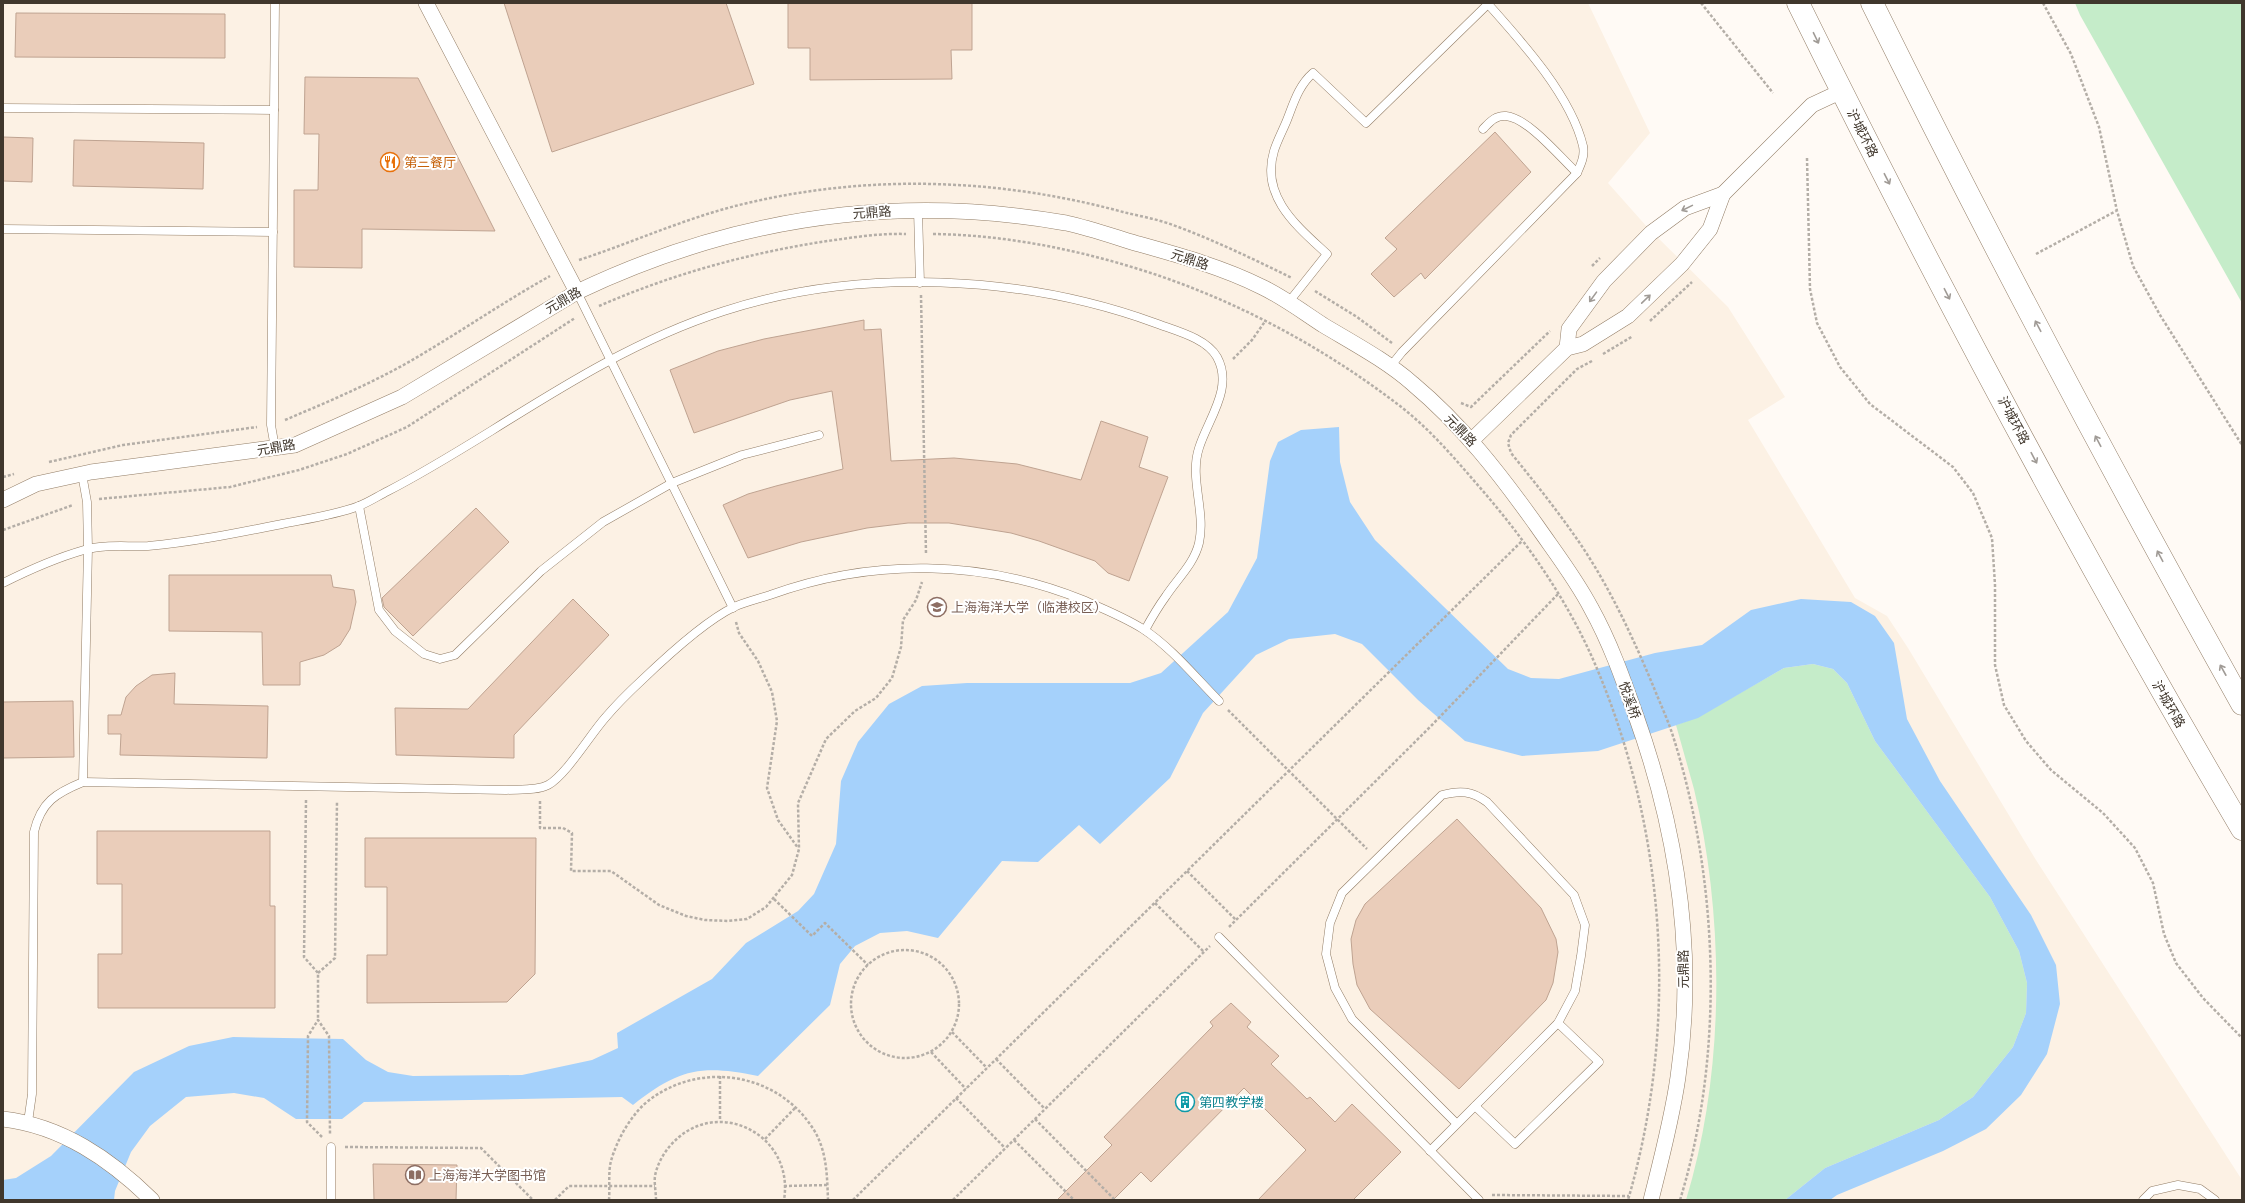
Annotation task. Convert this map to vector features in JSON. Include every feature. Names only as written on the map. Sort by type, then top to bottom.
[{"type":"main road","name":"沪城环路","points":[[1798,3],[1842,92],[1964,327],[2128,633],[2242,830]]},
{"type":"main road","points":[[1872,3],[1937,134],[2073,394],[2177,588],[2242,704]]},
{"type":"street","points":[[426,3],[576,292]]},
{"type":"street","points":[[1472,440],[1567,348],[1583,344],[1628,316],[1682,264],[1710,229],[1723,194],[1812,105],[1842,92]]},
{"type":"street","points":[[1567,348],[1569,329],[1604,281],[1651,233],[1685,208],[1723,194]]},
{"type":"street","name":"元鼎路","points":[[3,498],[36,484],[82,474],[295,445],[402,397],[576,292],[661,257],[729,235],[800,219],[871,212],[950,210],[1068,224],[1196,260],[1263,287],[1411,381],[1472,440],[1514,494],[1591,606],[1616,661]]},
{"type":"street","name":"悦溪桥","points":[[1616,661],[1644,740]]},
{"type":"street","name":"元鼎路","points":[[1644,740],[1662,795],[1676,860],[1683,938],[1684,1004],[1678,1075],[1664,1151],[1650,1200]]},
{"type":"street","points":[[3,1119],[28,1122],[60,1134],[95,1153],[130,1178],[152,1200]]},
{"type":"lane","points":[[275,3],[271,425],[275,448]]},
{"type":"lane","points":[[1288,303],[1327,254],[1292,221],[1276,198],[1272,176],[1274,153],[1302,82],[1313,73],[1366,123],[1488,4],[1533,54],[1567,107],[1583,147],[1583,160],[1578,173],[1407,346],[1390,368]]},
{"type":"lane","points":[[3,108],[274,110]]},
{"type":"lane","points":[[1483,129],[1494,118],[1505,116],[1522,121],[1578,173]]},
{"type":"lane","points":[[918,210],[920,234],[920,283]]},
{"type":"lane","points":[[3,229],[273,232]]},
{"type":"lane","points":[[3,583],[39,566],[88,548],[149,546],[228,535],[310,519],[360,506],[414,478],[566,384],[611,359],[650,340],[725,311],[782,296],[846,287],[920,283],[999,287],[1064,296],[1118,310],[1177,331],[1207,345],[1216,355],[1222,370],[1222,392],[1198,449],[1195,468],[1200,514],[1200,542],[1191,562],[1167,594],[1144,630]]},
{"type":"lane","points":[[576,292],[588,312],[733,608]]},
{"type":"lane","points":[[360,506],[379,610],[395,631],[424,654],[440,659],[455,655],[541,571],[603,522],[672,483],[742,455],[818,435]]},
{"type":"lane","points":[[82,474],[87,502],[88,548],[83,782]]},
{"type":"lane","points":[[28,1122],[32,1094],[34,832],[38,816],[48,801],[66,789],[83,782],[506,790],[548,785],[560,774],[605,718],[643,679],[701,630],[733,608],[789,588],[845,573],[910,567],[962,569],[1013,579],[1060,591],[1114,613],[1144,630],[1172,653],[1219,701]]},
{"type":"lane","points":[[1430,1151],[1457,1124],[1475,1106],[1558,1023],[1575,991],[1585,925],[1574,895],[1487,802],[1475,794],[1457,791],[1442,796],[1342,892],[1330,923],[1326,954],[1335,988],[1352,1019],[1457,1124]]},
{"type":"lane","points":[[1219,937],[1479,1200]]},
{"type":"lane","points":[[1475,1106],[1515,1144],[1599,1062],[1558,1023]]},
{"type":"lane","points":[[331,1147],[331,1200]]},
{"type":"lane","points":[[2143,1200],[2152,1191],[2178,1185],[2200,1189],[2215,1200]]},
{"type":"path","points":[[1701,3],[1774,94]]},
{"type":"path","points":[[2043,3],[2071,54],[2099,127],[2116,211],[2133,266],[2160,314],[2242,445]]},
{"type":"path","points":[[1807,158],[1810,289],[1817,323],[1840,367],[1870,404],[1953,466],[1973,493],[1992,538],[1994,585],[1994,665],[2004,705],[2026,741],[2051,770],[2104,813],[2135,848],[2153,883],[2164,934],[2176,963],[2203,998],[2242,1038]]},
{"type":"path","points":[[2036,254],[2116,211]]},
{"type":"path","points":[[3,530],[64,507],[110,497],[230,487],[299,470],[347,454],[407,427],[573,318],[650,287],[720,263],[776,249],[843,239],[899,234],[920,234],[1019,241],[1086,253],[1195,288],[1266,320],[1333,360],[1402,408],[1453,457],[1522,540],[1558,594],[1595,664],[1626,749],[1646,831],[1656,902],[1659,966],[1659,1029],[1651,1100],[1637,1167],[1628,1200]]},
{"type":"path","points":[[45,463],[123,445],[271,425],[357,390],[423,354],[506,300],[563,268]]},
{"type":"path","points":[[1649,322],[1692,282]]},
{"type":"path","points":[[1222,370],[1252,340],[1266,320]]},
{"type":"path","points":[[1602,355],[1638,331]]},
{"type":"path","points":[[1596,359],[1577,370],[1511,435],[1508,444],[1511,453],[1574,534],[1610,595],[1640,653],[1672,732]]},
{"type":"path","points":[[3,477],[17,472]]},
{"type":"path","points":[[853,1200],[1289,772],[1522,540]]},
{"type":"path","points":[[953,1200],[1432,725],[1558,594]]},
{"type":"path","points":[[538,787],[540,828],[564,828],[572,833],[571,871],[611,871],[659,905],[686,916],[705,920],[728,921],[747,919],[766,907],[792,875],[799,849],[778,820],[767,788],[776,722],[772,692],[758,661],[738,633],[733,608]]},
{"type":"path","points":[[1219,701],[1337,820],[1377,858]]},
{"type":"path","points":[[306,786],[304,957],[318,973],[318,1020],[308,1036],[307,1122],[331,1147],[481,1148],[533,1200]]},
{"type":"path","points":[[318,973],[334,958],[337,787]]},
{"type":"path","points":[[1187,872],[1236,920]]},
{"type":"path","points":[[774,899],[812,936],[825,923],[868,965]]},
{"type":"path","points":[[1155,903],[1204,952]]},
{"type":"path","points":[[904,950],[924,954],[941,964],[953,978],[959,996],[958,1015],[952,1032],[931,1052],[923,1056],[904,1059],[889,1057],[872,1048],[859,1034],[851,1016],[851,995],[857,978],[868,965],[886,953],[904,950]]},
{"type":"path","points":[[318,1020],[329,1036],[328,1124]]},
{"type":"path","points":[[952,1032],[987,1068]]},
{"type":"path","points":[[931,1052],[966,1089]]},
{"type":"path","points":[[996,1059],[1045,1109]]},
{"type":"path","points":[[720,1076],[720,1121]]},
{"type":"path","points":[[610,1200],[611,1162],[626,1126],[651,1098],[686,1081],[720,1076],[753,1081],[787,1099],[813,1127],[827,1163],[828,1200]]},
{"type":"path","points":[[956,1098],[1005,1148]]},
{"type":"path","points":[[765,1139],[795,1108]]},
{"type":"path","points":[[1035,1119],[1115,1200]]},
{"type":"path","points":[[656,1200],[655,1175],[663,1154],[678,1137],[697,1125],[720,1121],[743,1125],[765,1139],[777,1155],[785,1176],[784,1200]]},
{"type":"path","points":[[1014,1140],[1074,1200]]},
{"type":"path","points":[[784,1186],[828,1185]]},
{"type":"path","points":[[555,1200],[569,1186],[655,1186]]},
{"type":"shaded area","name":"上海海洋大学（临港校区）","points":[[3,3],[1588,3],[1650,133],[1608,183],[1648,228],[1728,307],[1785,397],[1748,420],[1855,598],[1887,616],[1908,648],[2036,860],[2242,1180],[2242,1200],[3,1200]]},
{"type":"green space","points":[[2075,3],[2242,3],[2242,303],[2080,15]]},
{"type":"green space","points":[[1813,664],[1833,669],[1847,683],[1875,741],[1990,897],[2019,951],[2027,983],[2026,1013],[2013,1047],[1973,1097],[1939,1120],[1825,1168],[1785,1200],[1686,1200],[1699,1151],[1708,1100],[1714,1048],[1716,995],[1715,942],[1711,890],[1704,839],[1694,789],[1676,725],[1698,717],[1784,668]]},
{"type":"water","points":[[1339,427],[1340,462],[1350,502],[1375,540],[1508,669],[1531,678],[1559,679],[1655,653],[1702,645],[1751,610],[1801,599],[1851,602],[1875,616],[1894,643],[1907,719],[1940,781],[2031,915],[2056,965],[2060,1004],[2047,1054],[2021,1095],[1986,1129],[1943,1151],[1837,1195],[1830,1200],[1785,1200],[1825,1168],[1939,1120],[1973,1097],[2013,1047],[2026,1013],[2027,983],[2019,951],[1990,897],[1875,741],[1847,683],[1833,669],[1813,664],[1784,668],[1698,718],[1598,751],[1522,756],[1465,741],[1418,700],[1362,644],[1335,634],[1289,639],[1256,655],[1203,713],[1170,778],[1100,844],[1079,825],[1038,862],[1002,861],[938,938],[907,931],[880,933],[855,946],[840,964],[830,1005],[758,1076],[721,1070],[691,1072],[664,1084],[633,1105],[622,1097],[364,1102],[342,1119],[296,1119],[264,1098],[234,1093],[186,1097],[150,1126],[131,1152],[115,1191],[114,1200],[3,1200],[3,1180],[16,1178],[51,1156],[134,1072],[189,1046],[233,1037],[343,1039],[366,1060],[388,1072],[413,1076],[522,1075],[592,1060],[618,1048],[617,1033],[712,979],[746,943],[798,911],[814,894],[836,844],[841,781],[858,742],[889,704],[922,686],[967,683],[1130,683],[1161,673],[1228,612],[1257,558],[1270,461],[1278,442],[1301,430]]},
{"type":"building","points":[[504,3],[726,3],[754,84],[552,152]]},
{"type":"building","points":[[788,3],[972,3],[972,50],[951,50],[952,79],[810,80],[810,48],[788,48]]},
{"type":"building","points":[[16,13],[225,14],[225,58],[15,57]]},
{"type":"building","name":"第三餐厅","points":[[305,77],[418,78],[495,231],[362,229],[362,268],[294,267],[294,190],[318,190],[319,134],[304,134]]},
{"type":"building","points":[[1495,132],[1531,172],[1425,279],[1421,273],[1394,297],[1371,274],[1397,249],[1385,238]]},
{"type":"building","points":[[3,137],[33,138],[32,182],[3,181]]},
{"type":"building","points":[[74,140],[204,143],[203,189],[73,186]]},
{"type":"building","points":[[864,320],[864,330],[881,329],[891,461],[954,458],[1017,464],[1081,480],[1101,421],[1148,437],[1139,467],[1168,477],[1129,581],[1108,573],[1095,561],[1039,541],[1011,533],[949,523],[908,523],[867,528],[801,542],[748,558],[723,505],[748,494],[843,469],[832,391],[790,400],[694,433],[670,370],[718,351],[764,339]]},
{"type":"building","points":[[476,508],[509,542],[413,636],[384,607],[382,598]]},
{"type":"building","points":[[169,575],[331,575],[333,587],[354,590],[356,602],[350,629],[340,645],[324,655],[300,662],[300,685],[263,685],[262,632],[169,631]]},
{"type":"building","points":[[573,599],[609,635],[514,735],[514,758],[396,755],[395,708],[468,709]]},
{"type":"building","points":[[175,673],[174,704],[268,706],[267,758],[120,755],[121,734],[108,734],[108,715],[121,715],[126,697],[136,686],[152,675]]},
{"type":"building","points":[[73,701],[74,757],[3,758],[3,702]]},
{"type":"building","points":[[1457,819],[1541,908],[1556,939],[1558,952],[1553,983],[1546,1000],[1459,1089],[1370,1009],[1357,985],[1353,964],[1351,939],[1356,920],[1365,904]]},
{"type":"building","points":[[97,831],[270,831],[270,906],[275,906],[275,1008],[98,1008],[98,954],[122,954],[122,884],[97,884]]},
{"type":"building","points":[[365,838],[536,838],[535,974],[507,1002],[367,1003],[367,955],[387,955],[387,887],[365,887]]},
{"type":"building","name":"第四教学楼","points":[[1231,1003],[1251,1022],[1247,1027],[1279,1056],[1271,1064],[1307,1099],[1310,1097],[1335,1122],[1352,1104],[1401,1152],[1353,1200],[1258,1200],[1306,1150],[1244,1088],[1151,1182],[1141,1172],[1113,1200],[1057,1200],[1112,1145],[1104,1137],[1213,1026],[1210,1022]]},
{"type":"building","name":"上海海洋大学图书馆","points":[[373,1164],[457,1165],[456,1200],[374,1200]]},
{"type":"place","name":"第三餐厅","points":[[390,162]]},
{"type":"place","name":"上海海洋大学（临港校区）","points":[[937,607]]},
{"type":"place","name":"第四教学楼","points":[[1185,1102]]},
{"type":"place","name":"上海海洋大学图书馆","points":[[415,1175]]}]
